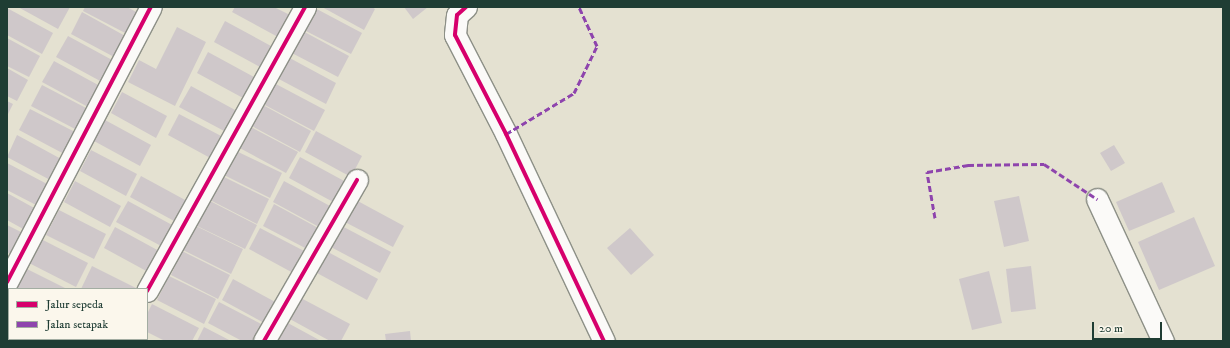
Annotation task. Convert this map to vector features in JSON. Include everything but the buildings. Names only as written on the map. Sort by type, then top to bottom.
[{"type":"street","points":[[7,282],[151,7]]},
{"type":"street","points":[[148,289],[304,7]]},
{"type":"street","points":[[466,7],[456,15],[456,35],[506,134],[604,341]]},
{"type":"street","points":[[264,341],[357,180]]},
{"type":"street","points":[[1097,199],[1163,341]]},
{"type":"marked path","points":[[506,134],[574,93],[597,46],[579,7]]},
{"type":"marked path","points":[[935,218],[927,172],[968,165],[1044,164],[1097,199]]},
{"type":"cycle path","points":[[7,282],[151,7]]},
{"type":"cycle path","points":[[148,289],[305,7]]},
{"type":"cycle path","points":[[466,7],[457,15],[455,35],[506,134],[604,341]]},
{"type":"cycle path","points":[[264,341],[357,180]]}]
